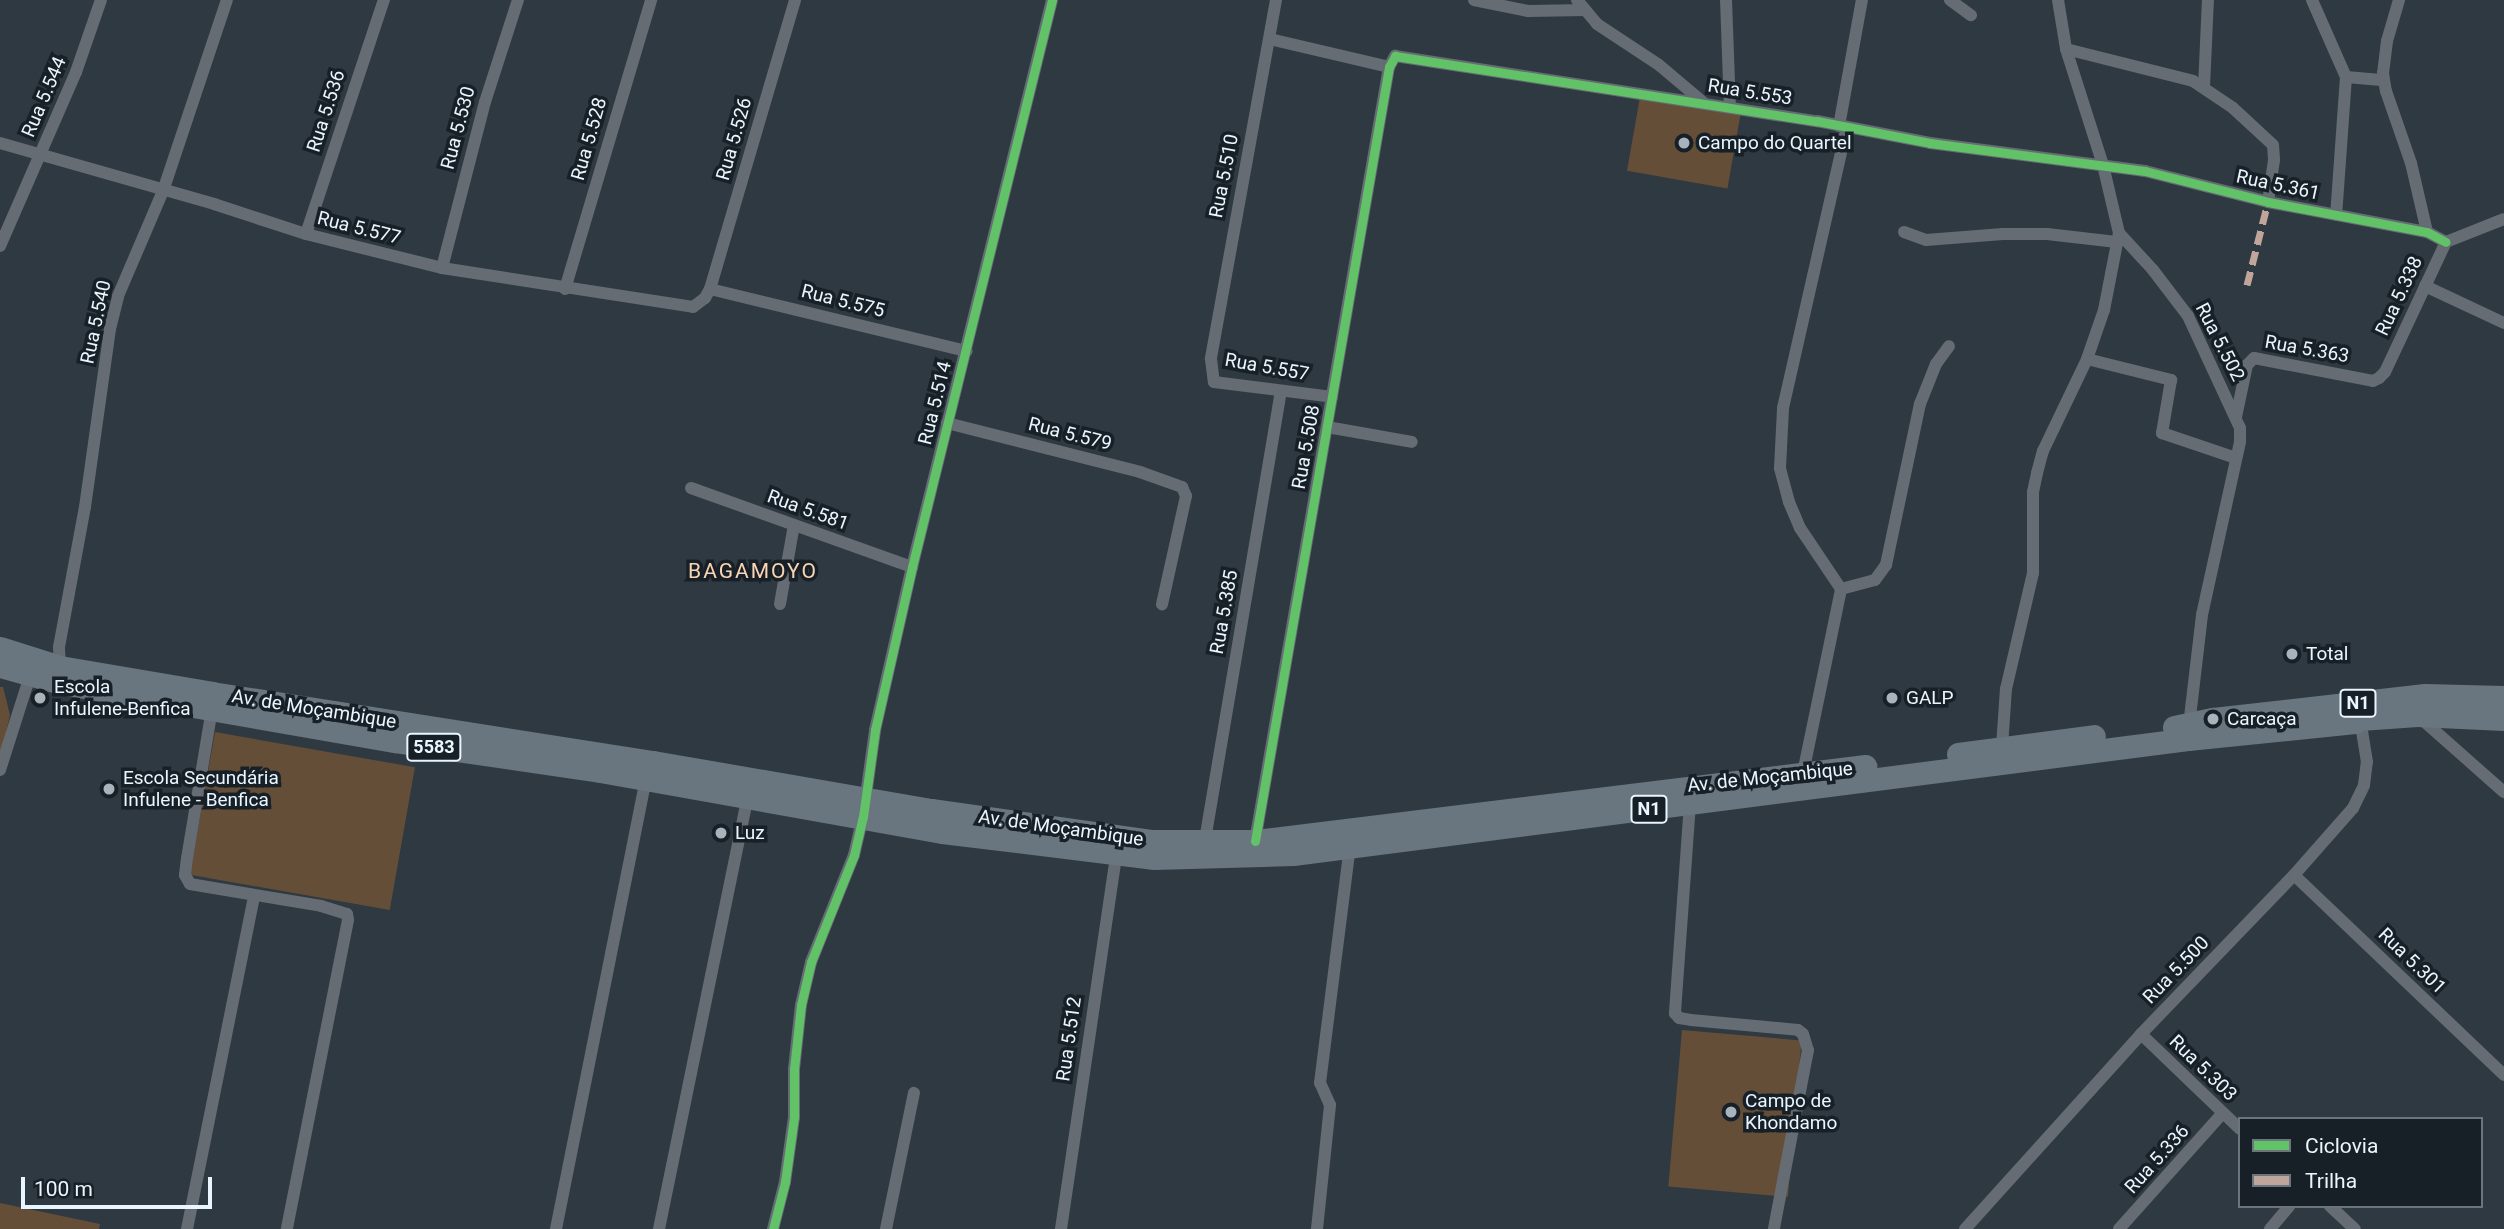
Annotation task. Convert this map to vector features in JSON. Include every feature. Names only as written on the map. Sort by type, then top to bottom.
[{"type":"highway","name":"Av. de Moçambique","points":[[0,648],[60,667],[925,818],[1117,838],[1255,841],[2189,725],[2213,719],[2425,695],[2504,697]]},
{"type":"highway","name":"Av. de Moçambique","points":[[0,666],[30,676],[395,741],[748,797],[864,808]]},
{"type":"highway","name":"N1","points":[[2357,721],[2417,715],[2504,719]]},
{"type":"highway","name":"Av. de Moçambique","points":[[925,818],[942,832],[1116,855],[1263,856],[2188,739],[2357,721]]},
{"type":"street","name":"Rua 5.544","points":[[0,246],[76,72],[100,0]]},
{"type":"street","name":"Rua 5.540","points":[[60,667],[60,648],[85,507],[110,329],[132,256],[163,191],[227,0]]},
{"type":"street","name":"Rua 5.536","points":[[306,234],[384,0]]},
{"type":"street","name":"Rua 5.530","points":[[442,268],[485,102],[518,0]]},
{"type":"street","name":"Rua 5.528","points":[[565,289],[650,0]]},
{"type":"street","name":"Rua 5.526","points":[[710,289],[794,0]]},
{"type":"street","name":"Rua 5.514","points":[[773,1229],[785,1182],[794,1117],[794,1069],[801,1005],[811,962],[848,875],[864,808],[875,730],[912,567],[1052,0]]},
{"type":"street","name":"Rua 5.510","points":[[1211,359],[1276,0]]},
{"type":"street","points":[[1474,0],[1528,11],[1581,5],[1608,33],[1659,65],[1703,103]]},
{"type":"street","points":[[1726,0],[1730,107]]},
{"type":"street","points":[[1803,773],[1841,589],[1800,528],[1789,502],[1780,468],[1783,408],[1843,126],[1861,0]]},
{"type":"street","points":[[1950,0],[1971,15]]},
{"type":"street","name":"Rua 5.502","points":[[2058,0],[2066,49],[2103,165],[2118,237],[2188,316],[2240,428],[2202,615],[2189,725]]},
{"type":"street","points":[[2204,86],[2208,0]]},
{"type":"street","points":[[2312,0],[2346,77],[2336,215]]},
{"type":"street","points":[[2399,0],[2387,41],[2384,80],[2411,163],[2427,232]]},
{"type":"street","name":"Rua 5.553","points":[[1269,39],[1391,63],[1401,56],[1565,84],[1730,107],[1930,143],[2103,165]]},
{"type":"street","points":[[2066,49],[2204,86],[2273,145],[2274,160],[2267,202]]},
{"type":"street","name":"Rua 5.508","points":[[1255,841],[1391,63]]},
{"type":"street","points":[[2346,77],[2384,80]]},
{"type":"street","name":"Rua 5.577","points":[[0,143],[306,234],[442,268],[693,307],[705,299],[710,289]]},
{"type":"street","name":"Rua 5.361","points":[[2103,165],[2145,171],[2267,202],[2427,232],[2446,242]]},
{"type":"street","name":"Rua 5.338","points":[[2373,381],[2385,372],[2446,242],[2504,219]]},
{"type":"street","points":[[1904,232],[1926,240],[2047,234],[2118,237],[2104,310],[2087,359],[2043,452],[2037,473],[2033,492],[2033,573],[2006,689],[2002,747]]},
{"type":"street","points":[[2425,286],[2504,323]]},
{"type":"street","name":"Rua 5.575","points":[[710,289],[967,351]]},
{"type":"street","points":[[1841,589],[1875,580],[1886,565],[1920,404],[1936,364],[1949,346]]},
{"type":"street","name":"Rua 5.363","points":[[2236,417],[2247,365],[2254,358],[2373,381]]},
{"type":"street","name":"Rua 5.557","points":[[1211,359],[1214,382],[1332,397]]},
{"type":"street","points":[[2087,359],[2171,380],[2162,433],[2236,458]]},
{"type":"street","name":"Rua 5.385","points":[[1205,840],[1281,391]]},
{"type":"street","name":"Rua 5.579","points":[[947,423],[1140,472],[1182,487],[1186,496],[1163,604]]},
{"type":"street","points":[[1327,427],[1412,442]]},
{"type":"street","name":"Rua 5.581","points":[[691,488],[912,567]]},
{"type":"street","points":[[780,604],[794,525]]},
{"type":"street","points":[[0,770],[30,676]]},
{"type":"street","points":[[212,709],[185,875],[190,884],[321,906],[347,914],[348,920],[287,1229]]},
{"type":"street","points":[[2417,715],[2504,792]]},
{"type":"street","name":"Rua 5.500","points":[[1965,1229],[2141,1034],[2294,875],[2353,808],[2364,785],[2367,762],[2357,721]]},
{"type":"street","points":[[556,1229],[646,779]]},
{"type":"street","points":[[659,1229],[748,797]]},
{"type":"street","points":[[1690,803],[1675,1013],[1679,1018],[1691,1020],[1798,1030],[1803,1034],[1808,1050],[1774,1229]]},
{"type":"street","points":[[1317,1229],[1330,1105],[1320,1083],[1350,846]]},
{"type":"street","name":"Rua 5.512","points":[[1061,1229],[1116,855]]},
{"type":"street","name":"Rua 5.301","points":[[2294,875],[2504,1075]]},
{"type":"street","points":[[187,1229],[254,896]]},
{"type":"street","name":"Rua 5.303","points":[[2141,1034],[2238,1127]]},
{"type":"street","points":[[886,1229],[914,1093]]},
{"type":"street","name":"Rua 5.336","points":[[2119,1229],[2222,1114]]},
{"type":"street","points":[[2270,1229],[2287,1208]]},
{"type":"street","points":[[2332,1208],[2355,1229]]},
{"type":"shaded area","name":"Campo do Quartel","points":[[1640,97],[1740,115],[1727,189],[1627,171]]},
{"type":"shaded area","points":[[0,687],[3,687],[10,715],[0,760]]},
{"type":"shaded area","points":[[215,732],[415,767],[390,910],[190,875]]},
{"type":"shaded area","name":"Campo de Khondamo","points":[[1682,1030],[1802,1040],[1788,1197],[1668,1186]]},
{"type":"shaded area","points":[[0,1203],[100,1224],[99,1229],[0,1229]]},
{"type":"marked path","points":[[2247,285],[2268,202]]},
{"type":"cycle path","points":[[773,1229],[785,1182],[794,1117],[794,1069],[801,1005],[811,962],[854,855],[863,817],[875,730],[912,567],[1052,0]]},
{"type":"cycle path","points":[[1255,841],[1389,67],[1395,56],[1817,121],[1930,143],[2145,171],[2268,202],[2427,232],[2446,242]]},
{"type":"place","name":"Campo do Quartel","points":[[1684,143]]},
{"type":"place","name":"Total","points":[[2292,654]]},
{"type":"place","name":"Escola Infulene-Benfica","points":[[40,698]]},
{"type":"place","name":"GALP","points":[[1892,698]]},
{"type":"place","name":"Carcaça","points":[[2213,719]]},
{"type":"place","name":"Escola Secundária Infulene - Benfica","points":[[109,789]]},
{"type":"place","name":"Luz","points":[[721,833]]},
{"type":"place","name":"Campo de Khondamo","points":[[1731,1112]]},
{"type":"district","name":"BAGAMOYO","points":[[753,571]]}]
